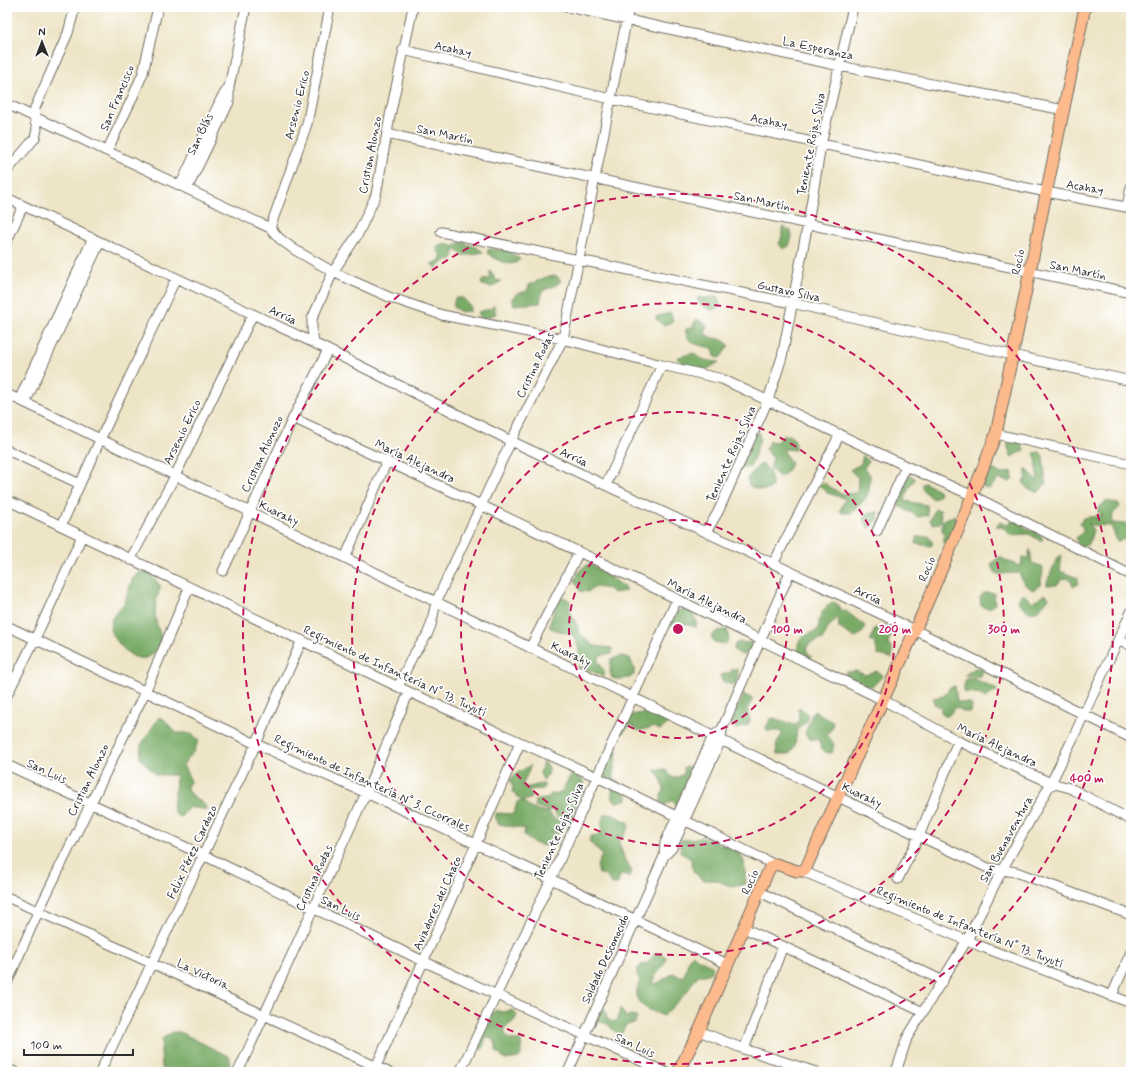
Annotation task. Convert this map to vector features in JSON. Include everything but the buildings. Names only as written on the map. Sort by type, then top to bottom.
[{"type":"main road","name":"Rocío","points":[[678,1072],[700,1031],[727,964],[770,867],[773,864],[776,864],[797,871],[802,871],[806,868],[837,796],[884,700],[973,496],[996,434],[1085,7]]},
{"type":"street","points":[[7,171],[35,138],[37,129],[34,117],[35,108],[68,33],[75,7]]},
{"type":"street","name":"San Francisco","points":[[107,151],[143,73],[158,7]]},
{"type":"street","name":"San Blás","points":[[184,187],[221,99],[229,87],[246,7]]},
{"type":"street","name":"Arsenio Erico","points":[[270,228],[306,124],[330,7]]},
{"type":"street","name":"Cristian Alonzo","points":[[314,343],[312,319],[334,272],[358,234],[376,195],[403,50],[413,7]]},
{"type":"street","name":"La Esperanza","points":[[568,7],[840,66],[1064,110]]},
{"type":"street","name":"Cristina Rodas","points":[[398,687],[412,657],[431,625],[436,602],[511,441],[562,339],[629,7]]},
{"type":"street","name":"Teniente Rojas Silva","points":[[706,532],[718,512],[768,400],[782,357],[808,223],[821,144],[853,7]]},
{"type":"street","name":"Acahay","points":[[403,50],[611,99],[1046,192],[1129,207]]},
{"type":"street","points":[[7,104],[270,228],[280,239],[295,250],[334,272],[389,297],[442,315],[562,339],[722,379],[973,496],[1131,575]]},
{"type":"street","name":"San Martín","points":[[387,134],[1131,293]]},
{"type":"street","points":[[1129,207],[1131,187]]},
{"type":"street","name":"Arrúa","points":[[7,198],[314,343],[511,441],[915,630],[1131,738]]},
{"type":"street","points":[[7,241],[23,206]]},
{"type":"street","name":"Gustavo Silva","points":[[441,232],[578,261],[792,303],[1012,355],[1131,381]]},
{"type":"street","points":[[22,402],[96,240]]},
{"type":"street","points":[[61,526],[176,278]]},
{"type":"street","name":"Arsenio Erico","points":[[130,560],[174,476],[253,314]]},
{"type":"street","name":"Cristian Alonozo","points":[[223,571],[292,418],[328,350]]},
{"type":"street","points":[[606,485],[662,365]]},
{"type":"street","name":"Kuarahy","points":[[7,394],[919,836],[988,868],[1016,872],[1131,915]]},
{"type":"street","name":"María Alejandra","points":[[292,418],[481,505],[677,599],[884,700],[958,742],[1051,783],[1070,788],[1131,820]]},
{"type":"street","points":[[772,564],[840,434]]},
{"type":"street","points":[[996,434],[1131,464]]},
{"type":"street","points":[[7,450],[80,484]]},
{"type":"street","points":[[345,558],[387,461]]},
{"type":"street","points":[[877,531],[906,466]]},
{"type":"street","name":"Regimiento de Infantería N° 13. Tuyutí","points":[[7,500],[398,687],[597,777],[773,864]]},
{"type":"street","points":[[7,696],[82,536]]},
{"type":"street","points":[[530,648],[580,552]]},
{"type":"street","name":"Soldado Desconocido","points":[[568,1072],[664,856],[665,843],[676,816],[722,729],[790,572]]},
{"type":"street","name":"Cristian Alonzo","points":[[7,983],[38,912],[146,690],[189,588]]},
{"type":"street","name":"Teniente Rojas Silva","points":[[460,1072],[551,880],[677,599]]},
{"type":"street","name":"San Buenaventura","points":[[896,1072],[907,1038],[967,940],[1002,870],[1051,783],[1131,612]]},
{"type":"street","name":"Regimiento de Infantería N° 3. Ccorrales","points":[[7,626],[146,690],[256,744],[476,844],[727,964]]},
{"type":"street","points":[[1118,639],[1131,646]]},
{"type":"street","name":"Felix Pérez Cardozo","points":[[100,1072],[256,744],[302,640]]},
{"type":"street","name":"Cristina Rodas","points":[[238,1072],[366,793],[409,692]]},
{"type":"street","name":"Soldado Desconocido","points":[[664,856],[672,848],[685,821],[717,738]]},
{"type":"street","points":[[898,878],[919,836],[958,742]]},
{"type":"street","name":"Aviadores del Chaco","points":[[375,1069],[520,743]]},
{"type":"street","name":"San Luis","points":[[7,765],[203,855],[423,961],[665,1072]]},
{"type":"street","name":"Regimiento de Infantería N° 13. Tuyutí","points":[[802,871],[980,946],[1131,1003]]},
{"type":"street","points":[[760,892],[943,981]]},
{"type":"street","name":"La Victoria","points":[[7,897],[152,963],[375,1069],[388,1072]]},
{"type":"street","points":[[744,928],[924,1012]]},
{"type":"street","points":[[744,1049],[783,946]]},
{"type":"street","points":[[1112,995],[1131,952]]},
{"type":"street","points":[[700,1031],[744,1049],[816,1072]]},
{"type":"street","points":[[7,1069],[15,1072]]},
{"type":"green space","points":[[782,227],[791,231],[792,237],[789,246],[783,249],[779,244],[782,236]]},
{"type":"green space","points":[[461,242],[476,247],[483,252],[472,255],[462,255],[455,249],[452,260],[445,261],[436,268],[431,264],[440,260],[441,255],[437,250],[437,247],[448,243],[453,247]]},
{"type":"green space","points":[[488,250],[508,251],[520,259],[513,264],[509,264],[487,253]]},
{"type":"green space","points":[[490,271],[496,280],[501,281],[492,287],[482,285],[481,282],[483,280],[490,279]]},
{"type":"green space","points":[[557,276],[561,281],[556,285],[542,291],[540,303],[514,305],[511,299],[516,294],[527,291],[529,285],[546,277]]},
{"type":"green space","points":[[718,297],[720,306],[711,310],[699,304],[697,298]]},
{"type":"green space","points":[[455,298],[463,298],[471,307],[470,312],[461,312],[453,307]]},
{"type":"green space","points":[[494,305],[496,314],[487,317],[486,319],[480,317],[478,312],[490,309]]},
{"type":"green space","points":[[671,313],[673,322],[663,325],[655,318],[657,316]]},
{"type":"green space","points":[[697,319],[707,325],[705,334],[723,340],[729,345],[721,357],[715,357],[713,348],[695,343],[688,338],[686,329],[692,327]]},
{"type":"green space","points":[[694,353],[708,361],[719,362],[706,370],[684,364],[679,360],[678,357]]},
{"type":"green space","points":[[759,432],[760,439],[751,465],[750,467],[743,468],[737,464],[752,433]]},
{"type":"green space","points":[[789,435],[795,440],[796,448],[795,450],[783,449],[791,464],[786,473],[780,477],[770,469],[773,458],[765,449],[770,441],[776,442],[782,436]]},
{"type":"green space","points":[[1014,441],[1020,442],[1024,450],[1011,457],[1008,443]]},
{"type":"green space","points":[[1040,452],[1043,456],[1046,483],[1039,492],[1028,489],[1023,482],[1026,477],[1026,468],[1036,480],[1038,479],[1036,467],[1037,462],[1034,453]]},
{"type":"green space","points":[[863,455],[869,461],[864,468],[870,474],[868,492],[864,500],[851,513],[842,513],[840,511],[845,500],[827,493],[818,484],[824,483],[841,494],[857,493],[858,478],[850,470],[861,464]]},
{"type":"green space","points":[[762,464],[767,468],[771,477],[772,486],[768,490],[751,487],[747,479],[757,467]]},
{"type":"green space","points":[[993,469],[1001,474],[1012,471],[1013,479],[1010,482],[999,479],[989,489],[985,488],[981,484],[982,481]]},
{"type":"green space","points":[[907,475],[915,478],[915,480],[908,489],[905,501],[927,505],[928,515],[918,517],[893,502]]},
{"type":"green space","points":[[925,483],[939,490],[940,495],[933,499],[923,490],[922,484]]},
{"type":"green space","points":[[1107,501],[1119,504],[1120,507],[1113,514],[1112,523],[1126,524],[1131,527],[1131,537],[1117,541],[1111,526],[1092,525],[1088,523],[1093,530],[1089,544],[1079,547],[1076,538],[1083,532],[1080,523],[1083,521],[1081,520],[1083,518],[1103,515],[1098,512],[1098,508]]},
{"type":"green space","points":[[935,509],[940,510],[942,521],[932,524],[930,520]]},
{"type":"green space","points":[[878,512],[878,520],[869,529],[864,520],[866,514]]},
{"type":"green space","points":[[956,515],[957,524],[951,532],[950,546],[946,546],[943,543],[943,538],[945,535],[942,530],[942,523],[945,519]]},
{"type":"green space","points":[[1011,521],[1020,521],[1025,528],[1037,531],[1043,539],[1041,541],[1029,534],[1010,535],[1004,528],[996,526],[1000,522],[1007,525]]},
{"type":"green space","points":[[929,536],[933,544],[931,546],[916,544],[917,537]]},
{"type":"green space","points":[[1030,549],[1032,563],[1041,566],[1043,572],[1040,585],[1033,590],[1024,584],[1019,573],[997,574],[991,566],[992,563],[999,557],[1021,566],[1022,558],[1028,558]]},
{"type":"green space","points":[[1062,555],[1060,571],[1078,578],[1078,584],[1073,587],[1071,580],[1068,578],[1061,580],[1057,585],[1047,585],[1057,558]]},
{"type":"green space","points":[[591,564],[623,586],[626,591],[613,593],[609,589],[596,587],[587,592],[580,591],[575,580],[583,567]]},
{"type":"green space","points":[[148,572],[161,586],[156,601],[155,610],[161,642],[152,655],[145,658],[139,658],[127,652],[117,642],[110,630],[112,618],[124,603],[133,578],[138,573]]},
{"type":"green space","points":[[985,593],[994,593],[995,604],[990,608],[981,606],[980,597]]},
{"type":"green space","points":[[1022,593],[1032,602],[1046,594],[1049,598],[1038,610],[1030,613],[1019,603],[1018,600]]},
{"type":"green space","points":[[564,597],[570,601],[570,613],[574,618],[580,634],[594,646],[612,648],[612,654],[600,655],[598,661],[605,672],[603,677],[592,671],[580,668],[579,650],[573,635],[550,628],[550,622],[559,599]]},
{"type":"green space","points":[[834,602],[839,605],[840,610],[846,611],[865,626],[863,632],[855,638],[839,628],[838,617],[828,628],[823,639],[809,644],[806,649],[811,657],[810,659],[801,658],[798,646],[800,639],[818,630],[819,621],[823,610]]},
{"type":"green space","points":[[685,609],[691,612],[697,622],[696,627],[685,624],[667,626],[668,615]]},
{"type":"green space","points":[[887,626],[893,629],[888,644],[892,649],[892,658],[878,655],[875,643],[870,640],[875,628]]},
{"type":"green space","points":[[727,629],[729,640],[725,644],[714,642],[711,636],[716,632]]},
{"type":"green space","points":[[740,642],[752,643],[753,649],[742,655],[734,650],[735,644]]},
{"type":"green space","points":[[622,656],[630,658],[634,669],[634,675],[623,679],[612,678],[610,672],[611,659]]},
{"type":"green space","points":[[975,668],[981,668],[983,670],[979,678],[965,675]]},
{"type":"green space","points":[[731,669],[738,670],[737,682],[732,685],[722,681],[720,675],[732,672]]},
{"type":"green space","points":[[856,671],[865,675],[877,671],[883,676],[873,686],[860,685],[849,681],[844,674],[846,672]]},
{"type":"green space","points":[[972,678],[996,688],[997,691],[985,698],[975,693],[964,693],[966,679]]},
{"type":"green space","points":[[955,686],[957,702],[970,703],[972,706],[970,712],[964,712],[956,707],[948,716],[944,716],[941,712],[941,707],[934,704],[933,698],[944,696],[949,688]]},
{"type":"green space","points":[[743,694],[753,699],[747,709],[750,720],[748,725],[736,729],[731,721],[742,700]]},
{"type":"green space","points":[[798,707],[806,712],[808,717],[805,723],[797,730],[795,745],[790,754],[777,754],[776,745],[782,734],[780,731],[767,731],[766,728],[770,719],[773,718],[797,725],[799,719]]},
{"type":"green space","points":[[654,711],[669,723],[660,730],[653,727],[638,731],[632,725],[629,726],[621,735],[617,732],[627,716]]},
{"type":"green space","points":[[814,711],[831,720],[833,723],[832,729],[826,735],[834,744],[832,753],[822,750],[819,740],[810,739],[805,734]]},
{"type":"green space","points":[[159,717],[164,719],[176,733],[191,734],[199,740],[194,751],[183,765],[191,781],[187,786],[188,792],[204,804],[207,810],[189,807],[181,817],[176,814],[173,807],[176,785],[175,775],[156,775],[140,758],[141,745]]},
{"type":"green space","points":[[610,750],[616,750],[617,753],[613,774],[627,793],[627,800],[616,802],[612,798],[612,788],[600,778]]},
{"type":"green space","points":[[543,761],[548,765],[549,770],[544,781],[540,774]]},
{"type":"green space","points":[[531,765],[523,787],[544,784],[544,787],[543,789],[528,790],[532,796],[530,799],[523,801],[532,809],[549,812],[552,817],[562,823],[558,835],[550,830],[557,838],[558,844],[549,846],[540,845],[530,841],[524,835],[525,829],[499,824],[495,819],[496,813],[514,814],[517,802],[522,801],[512,792],[513,786],[510,780],[514,775]]},
{"type":"green space","points":[[684,767],[696,767],[687,807],[676,807],[674,801],[670,801],[666,805],[661,803],[661,796],[664,790],[662,781],[655,770],[665,769],[673,778],[676,778],[684,774]]},
{"type":"green space","points":[[572,774],[583,780],[584,792],[578,795],[575,800],[576,812],[570,821],[559,819],[552,810],[535,806],[535,800],[547,799],[551,794],[556,794],[562,790]]},
{"type":"green space","points":[[605,814],[611,814],[628,822],[629,828],[619,843],[625,860],[632,871],[629,877],[624,874],[619,877],[618,884],[612,884],[605,875],[599,874],[597,866],[602,855],[589,841],[591,836],[598,835],[602,831],[602,819]]},
{"type":"green space","points":[[704,837],[737,851],[744,861],[746,884],[733,887],[716,880],[702,880],[693,871],[691,859],[680,852],[681,840]]},
{"type":"green space","points":[[655,953],[662,953],[666,957],[664,964],[653,980],[652,984],[658,983],[673,973],[678,976],[684,976],[689,958],[693,954],[697,958],[713,966],[711,972],[705,975],[699,975],[697,977],[686,993],[663,1016],[642,1005],[636,994],[640,981],[637,975],[637,969],[641,965],[648,963]]},
{"type":"green space","points":[[620,1008],[626,1017],[631,1015],[637,1017],[635,1023],[626,1025],[620,1036],[607,1024],[597,1021],[600,1010],[605,1010],[608,1020],[613,1022],[618,1020]]},
{"type":"green space","points":[[496,1010],[502,1012],[513,1010],[517,1015],[515,1020],[505,1028],[505,1034],[509,1039],[521,1041],[522,1052],[519,1058],[505,1060],[496,1051],[496,1044],[492,1039],[486,1038],[482,1050],[476,1047],[479,1034],[490,1020],[491,1014]]},
{"type":"green space","points":[[173,1032],[180,1032],[230,1057],[229,1069],[227,1072],[169,1072],[162,1068],[162,1039]]}]
